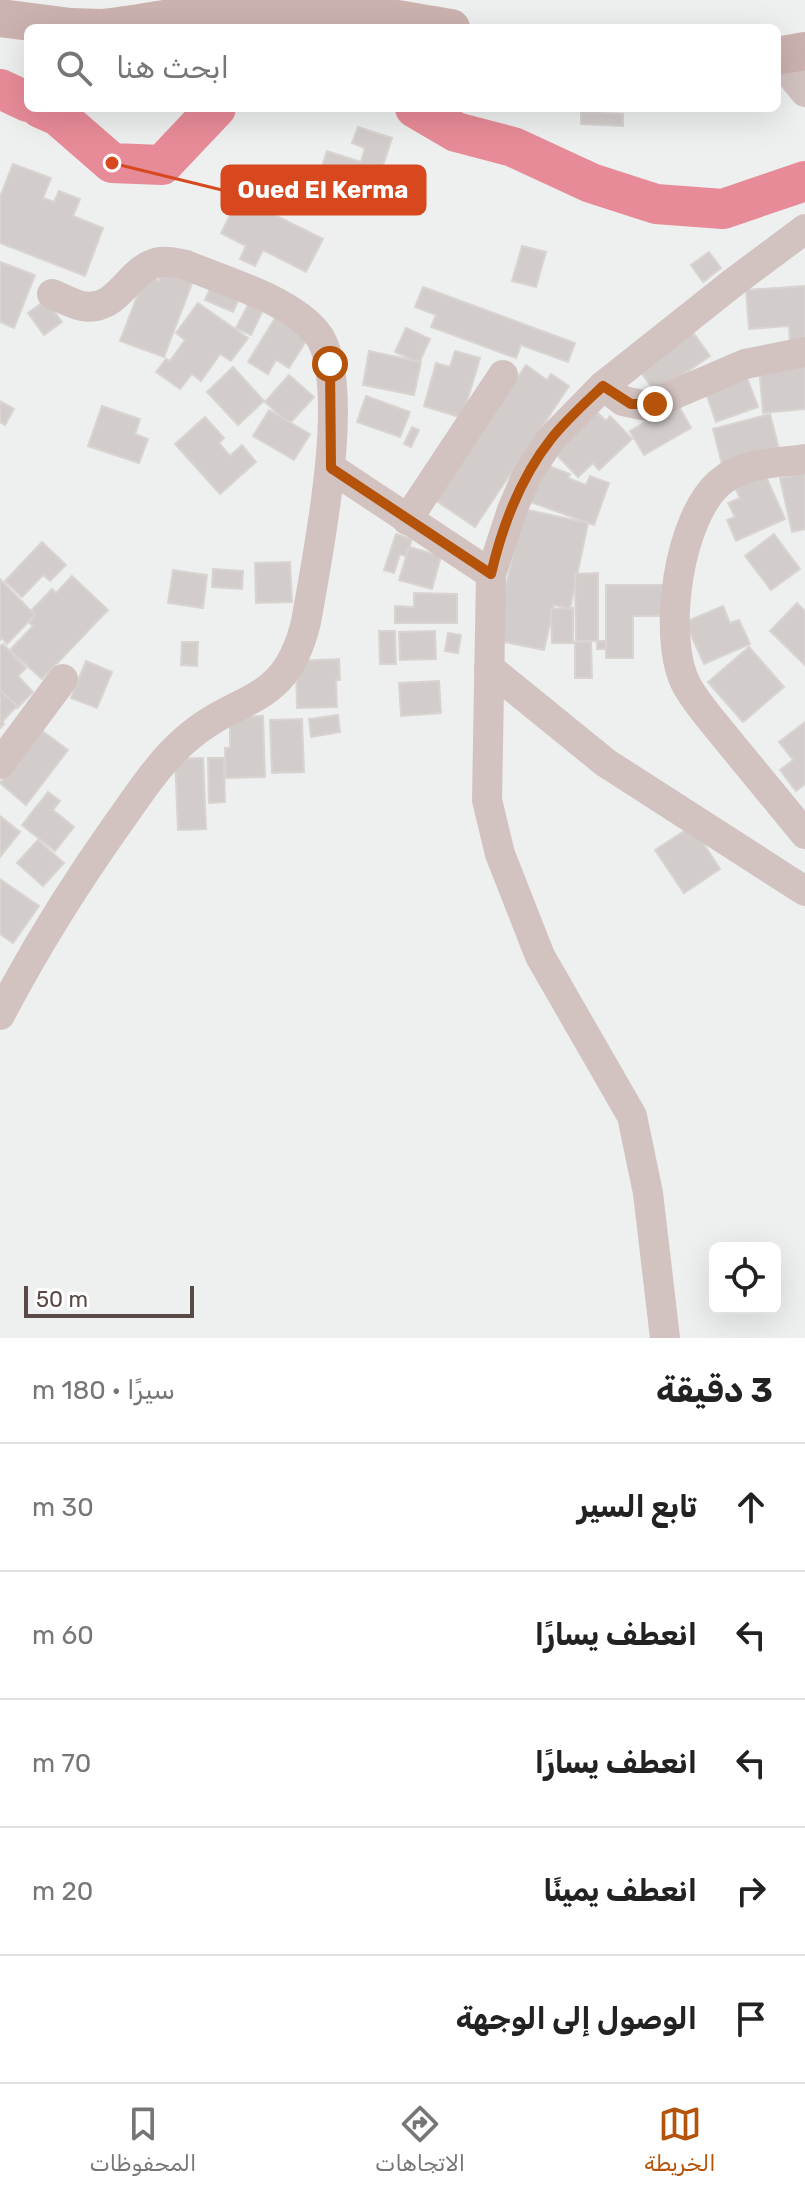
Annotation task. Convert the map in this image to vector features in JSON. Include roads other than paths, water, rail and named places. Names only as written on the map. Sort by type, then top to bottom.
[{"type":"main road","points":[[129,24],[262,7],[316,7],[425,24]]},
{"type":"main road","points":[[0,18],[47,24]]},
{"type":"street","points":[[665,1338],[648,1193],[632,1116],[540,956],[500,854],[487,800],[491,574],[496,551],[527,475],[550,440],[603,386],[805,229]]},
{"type":"street","points":[[0,1015],[51,923],[155,772],[202,727],[266,691],[288,670],[300,647],[306,622],[331,468],[330,364],[318,334],[299,316],[262,297],[186,265],[171,262],[146,267],[105,304],[80,306],[52,294]]},
{"type":"street","points":[[603,386],[623,401],[647,406],[745,364],[805,352]]},
{"type":"street","points":[[407,520],[503,375]]},
{"type":"street","points":[[805,459],[757,465],[720,481],[699,510],[684,549],[677,586],[674,637],[676,660],[694,696],[805,834]]},
{"type":"street","points":[[331,468],[491,574]]},
{"type":"street","points":[[489,668],[606,763],[805,891]]},
{"type":"street","points":[[0,764],[63,679]]},
{"type":"waterway","points":[[0,89],[24,100]]},
{"type":"waterway","points":[[49,112],[58,116],[112,163],[162,165],[212,112]]},
{"type":"waterway","points":[[422,112],[456,132],[513,147],[591,183],[656,204],[723,209],[805,181]]},
{"type":"place","name":"Oued El Kerma","points":[[112,163]]}]
